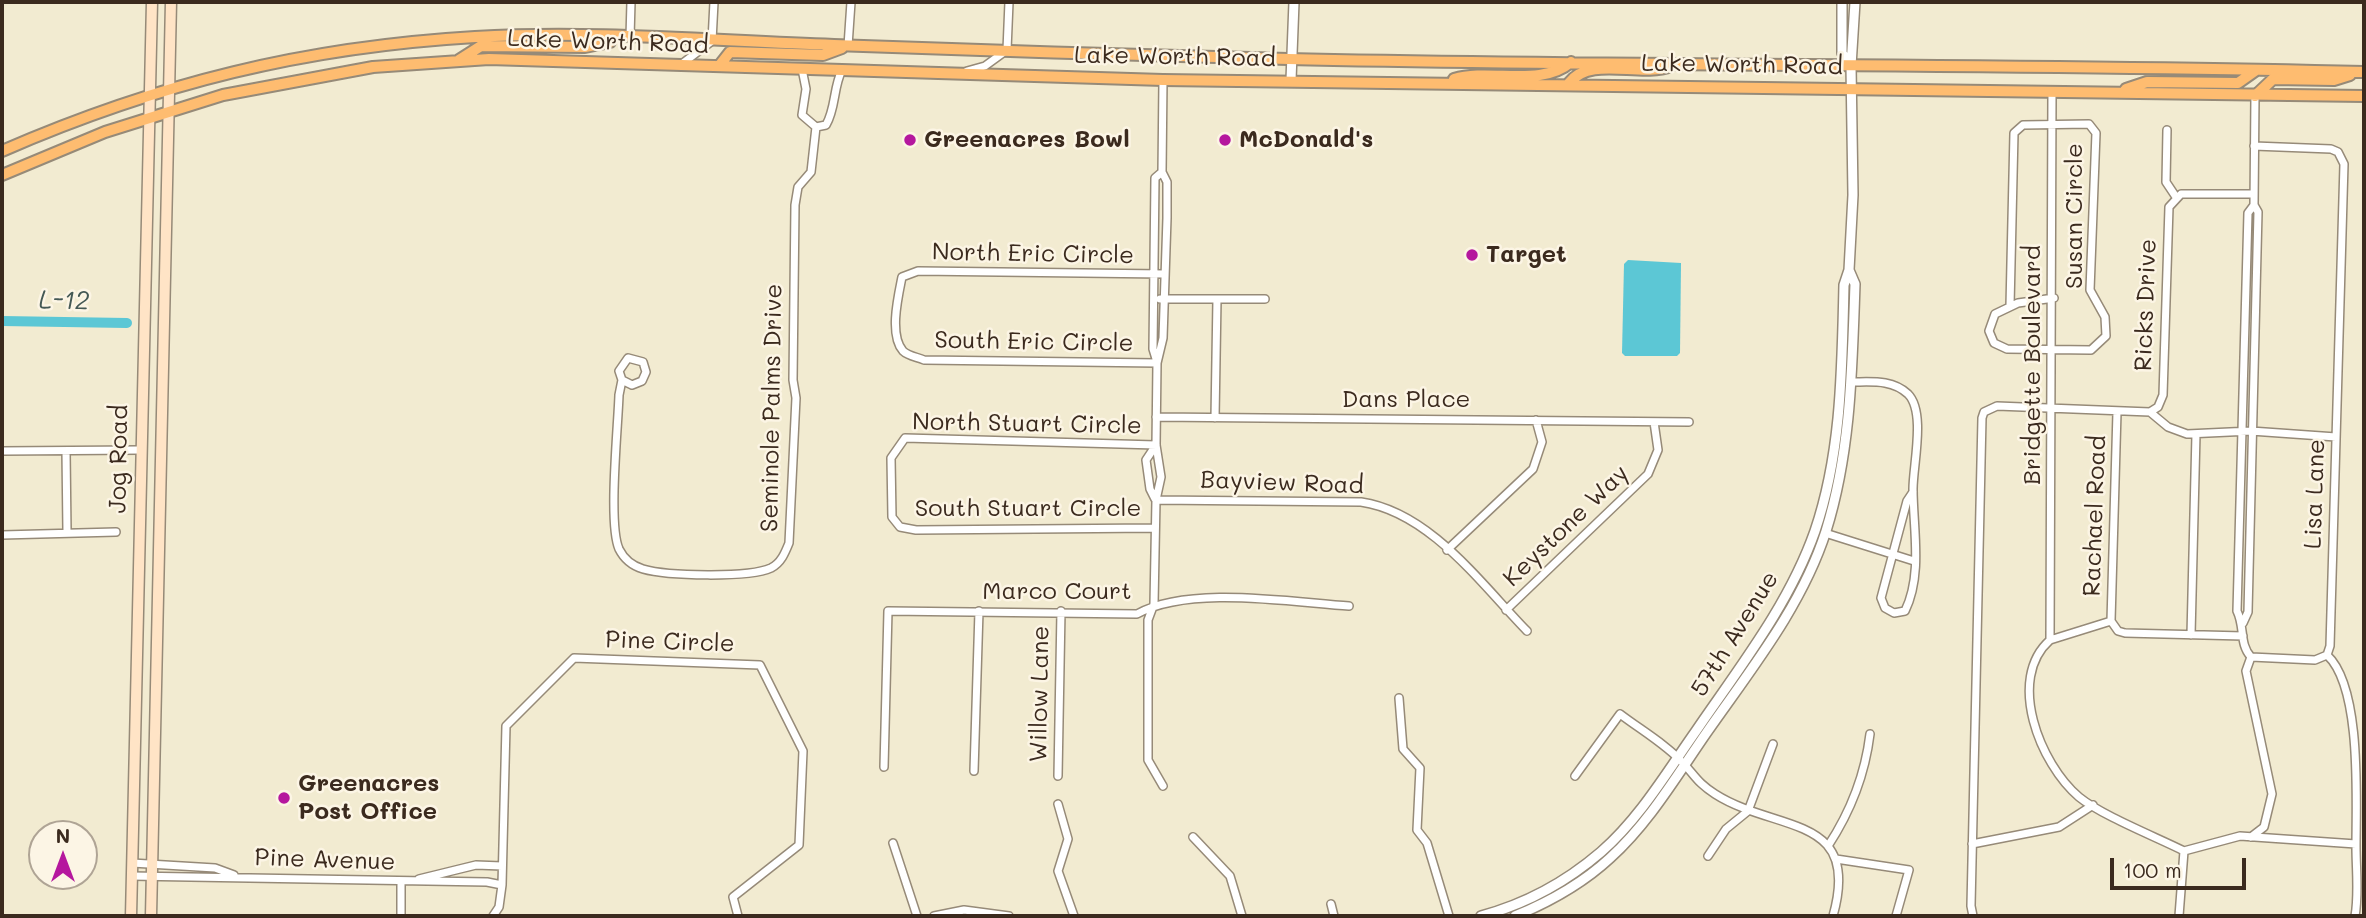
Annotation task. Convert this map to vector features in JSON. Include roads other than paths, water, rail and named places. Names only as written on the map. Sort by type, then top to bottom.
[{"type":"main road","name":"Jog Road","points":[[131,916],[147,118],[152,2]]},
{"type":"main road","name":"Jog Road","points":[[150,916],[171,2]]},
{"type":"main road","name":"Lake Worth Road","points":[[2,151],[57,127],[148,94],[290,58],[480,36],[630,38],[1291,59],[2362,72]]},
{"type":"main road","points":[[459,61],[481,46],[585,47],[630,38]]},
{"type":"main road","points":[[719,66],[730,52],[824,55],[848,46]]},
{"type":"main road","name":"Lake Worth Road","points":[[2,175],[58,150],[167,111],[223,95],[373,67],[459,61],[542,59],[842,71],[1163,79],[2364,96]]},
{"type":"main road","points":[[1445,82],[1470,74],[1552,73],[1571,62]]},
{"type":"main road","points":[[1569,83],[1580,72],[1657,71],[1677,63]]},
{"type":"main road","points":[[2116,92],[2147,82],[2238,83],[2256,70]]},
{"type":"main road","points":[[2255,96],[2273,79],[2334,80],[2362,72]]},
{"type":"main road","points":[[137,601],[157,601]]},
{"type":"street","points":[[630,38],[631,2]]},
{"type":"street","points":[[679,65],[695,57],[712,41],[714,2]]},
{"type":"street","points":[[848,46],[851,2]]},
{"type":"street","points":[[958,74],[985,66],[1007,50],[1009,2]]},
{"type":"street","points":[[1291,80],[1294,2]]},
{"type":"street","name":"57th Avenue","points":[[1842,2],[1842,53],[1851,66]]},
{"type":"street","name":"57th Avenue","points":[[1515,916],[1559,895],[1609,858],[1644,822],[1765,631],[1792,584],[1815,531],[1837,435],[1844,285],[1849,270],[1851,66],[1855,2]]},
{"type":"street","name":"Seminole Palms Drive","points":[[802,69],[806,89],[802,115],[816,127]]},
{"type":"street","name":"Seminole Palms Drive","points":[[816,127],[826,125],[832,115],[835,85],[842,71]]},
{"type":"street","points":[[1163,79],[1162,172],[1167,182],[1163,338],[1157,363],[1156,418],[1156,445],[1161,477],[1156,500],[1154,604],[1148,620],[1149,760],[1163,786]]},
{"type":"street","name":"Bridgette Boulevard","points":[[2050,640],[2054,298],[2052,90]]},
{"type":"street","points":[[2243,623],[2248,612],[2250,431],[2258,212],[2254,205],[2255,96]]},
{"type":"street","name":"Susan Circle","points":[[2053,349],[2091,350],[2103,342],[2107,323],[2090,290],[2096,133],[2089,124],[2023,125],[2014,133],[2010,306],[2054,298]]},
{"type":"street","name":"Seminole Palms Drive","points":[[622,380],[619,395],[614,525],[619,549],[627,561],[645,569],[724,575],[752,573],[773,567],[783,558],[789,543],[796,398],[793,380],[794,205],[798,187],[811,172],[816,127]]},
{"type":"street","points":[[2167,130],[2166,182],[2176,197],[2188,194],[2254,194]]},
{"type":"street","name":"Lisa Lane","points":[[2254,146],[2331,149],[2342,157],[2330,646],[2326,655]]},
{"type":"street","points":[[1157,363],[1153,349],[1154,177],[1162,172]]},
{"type":"street","name":"Ricks Drive","points":[[2150,412],[2158,407],[2162,395],[2169,207],[2176,197]]},
{"type":"street","points":[[2251,657],[2243,645],[2243,623],[2238,611],[2248,213],[2254,205]]},
{"type":"street","name":"57th Avenue","points":[[1481,916],[1532,898],[1579,870],[1620,834],[1681,761],[1774,636],[1801,588],[1825,533],[1840,475],[1852,382],[1855,284],[1849,270]]},
{"type":"street","name":"North Eric Circle","points":[[911,355],[905,353],[897,340],[902,277],[918,271],[1153,276],[1164,274]]},
{"type":"street","points":[[1215,418],[1217,299]]},
{"type":"street","points":[[1153,300],[1265,299]]},
{"type":"street","points":[[2010,306],[1992,319],[1989,331],[1994,344],[2007,349],[2053,349]]},
{"type":"street","name":"South Eric Circle","points":[[911,355],[924,359],[1157,363]]},
{"type":"street","points":[[1852,382],[1892,383],[1909,395],[1914,405],[1917,425],[1913,492],[1917,524],[1911,599],[1905,611],[1894,613],[1885,608],[1881,598],[1907,501],[1913,492]]},
{"type":"street","points":[[1973,916],[1972,844],[1982,418],[1984,412],[1997,406],[2053,409]]},
{"type":"street","name":"Rachael Road","points":[[2053,409],[2150,412]]},
{"type":"street","name":"Rachael Road","points":[[2111,621],[2117,412]]},
{"type":"street","points":[[2150,412],[2174,430],[2196,434],[2250,431],[2336,437]]},
{"type":"street","name":"Dans Place","points":[[1156,418],[1654,422]]},
{"type":"street","points":[[1447,550],[1533,469],[1542,442],[1536,420]]},
{"type":"street","points":[[1654,422],[1689,422]]},
{"type":"street","name":"Keystone Way","points":[[1506,610],[1648,474],[1658,450],[1654,422]]},
{"type":"street","points":[[2191,635],[2196,434]]},
{"type":"street","name":"North Stuart Circle","points":[[900,527],[892,517],[891,457],[905,438],[1156,445]]},
{"type":"street","points":[[1156,445],[1146,460],[1150,489],[1156,500]]},
{"type":"street","points":[[2,451],[141,450]]},
{"type":"street","points":[[66,451],[67,532]]},
{"type":"street","name":"Bayview Road","points":[[1156,500],[1367,503],[1386,508],[1420,524],[1527,631]]},
{"type":"street","name":"South Stuart Circle","points":[[900,527],[916,530],[1155,528]]},
{"type":"street","points":[[2,536],[116,532]]},
{"type":"street","points":[[1825,533],[1914,561]]},
{"type":"street","name":"Marco Court","points":[[884,767],[888,611],[1137,614],[1154,604],[1227,597],[1349,606]]},
{"type":"street","points":[[974,771],[979,611]]},
{"type":"street","name":"Willow Lane","points":[[1058,776],[1061,611]]},
{"type":"street","points":[[2243,636],[2125,633],[2118,631],[2111,621],[2050,640],[2040,650],[2029,674],[2034,719],[2054,769],[2081,799],[2184,851],[2239,836],[2356,844]]},
{"type":"street","points":[[2251,657],[2315,660],[2326,655],[2337,667],[2353,722],[2355,916]]},
{"type":"street","points":[[2251,657],[2246,671],[2272,794],[2264,827],[2251,837]]},
{"type":"street","name":"Pine Circle","points":[[493,916],[499,907],[502,885],[506,726],[574,658],[760,665],[803,751],[799,845],[733,897],[738,916]]},
{"type":"street","points":[[1399,698],[1403,749],[1420,768],[1417,830],[1427,843],[1449,916]]},
{"type":"street","points":[[1575,776],[1620,714],[1681,761],[1691,777],[1702,785],[1748,811],[1806,829],[1828,846],[1836,859],[1840,883],[1833,916]]},
{"type":"street","points":[[1828,846],[1851,807],[1866,764],[1870,734]]},
{"type":"street","points":[[1708,856],[1726,829],[1748,811],[1773,744]]},
{"type":"street","points":[[1058,804],[1068,839],[1058,871],[1074,916]]},
{"type":"street","points":[[1972,844],[2059,827],[2094,805]]},
{"type":"street","points":[[1193,837],[1230,876],[1242,916]]},
{"type":"street","points":[[893,843],[917,916]]},
{"type":"street","points":[[2179,916],[2184,851]]},
{"type":"street","points":[[1836,859],[1909,870],[1896,916]]},
{"type":"street","name":"Pine Avenue","points":[[132,863],[215,867],[238,877]]},
{"type":"street","name":"Pine Avenue","points":[[412,882],[476,865],[502,866]]},
{"type":"street","name":"Pine Avenue","points":[[131,876],[487,882],[502,885]]},
{"type":"street","points":[[401,882],[401,916]]},
{"type":"street","points":[[1331,904],[1334,916]]},
{"type":"street","points":[[934,916],[964,913],[1009,916]]},
{"type":"water","points":[[1628,260],[1681,263],[1680,353],[1677,356],[1625,356],[1622,353],[1624,264]]},
{"type":"waterway","name":"L-12","points":[[2,321],[127,323]]},
{"type":"place","name":"Greenacres Bowl","points":[[910,140]]},
{"type":"place","name":"McDonald's","points":[[1225,140]]},
{"type":"place","name":"Target","points":[[1472,255]]},
{"type":"place","name":"Greenacres Post Office","points":[[284,798]]}]
